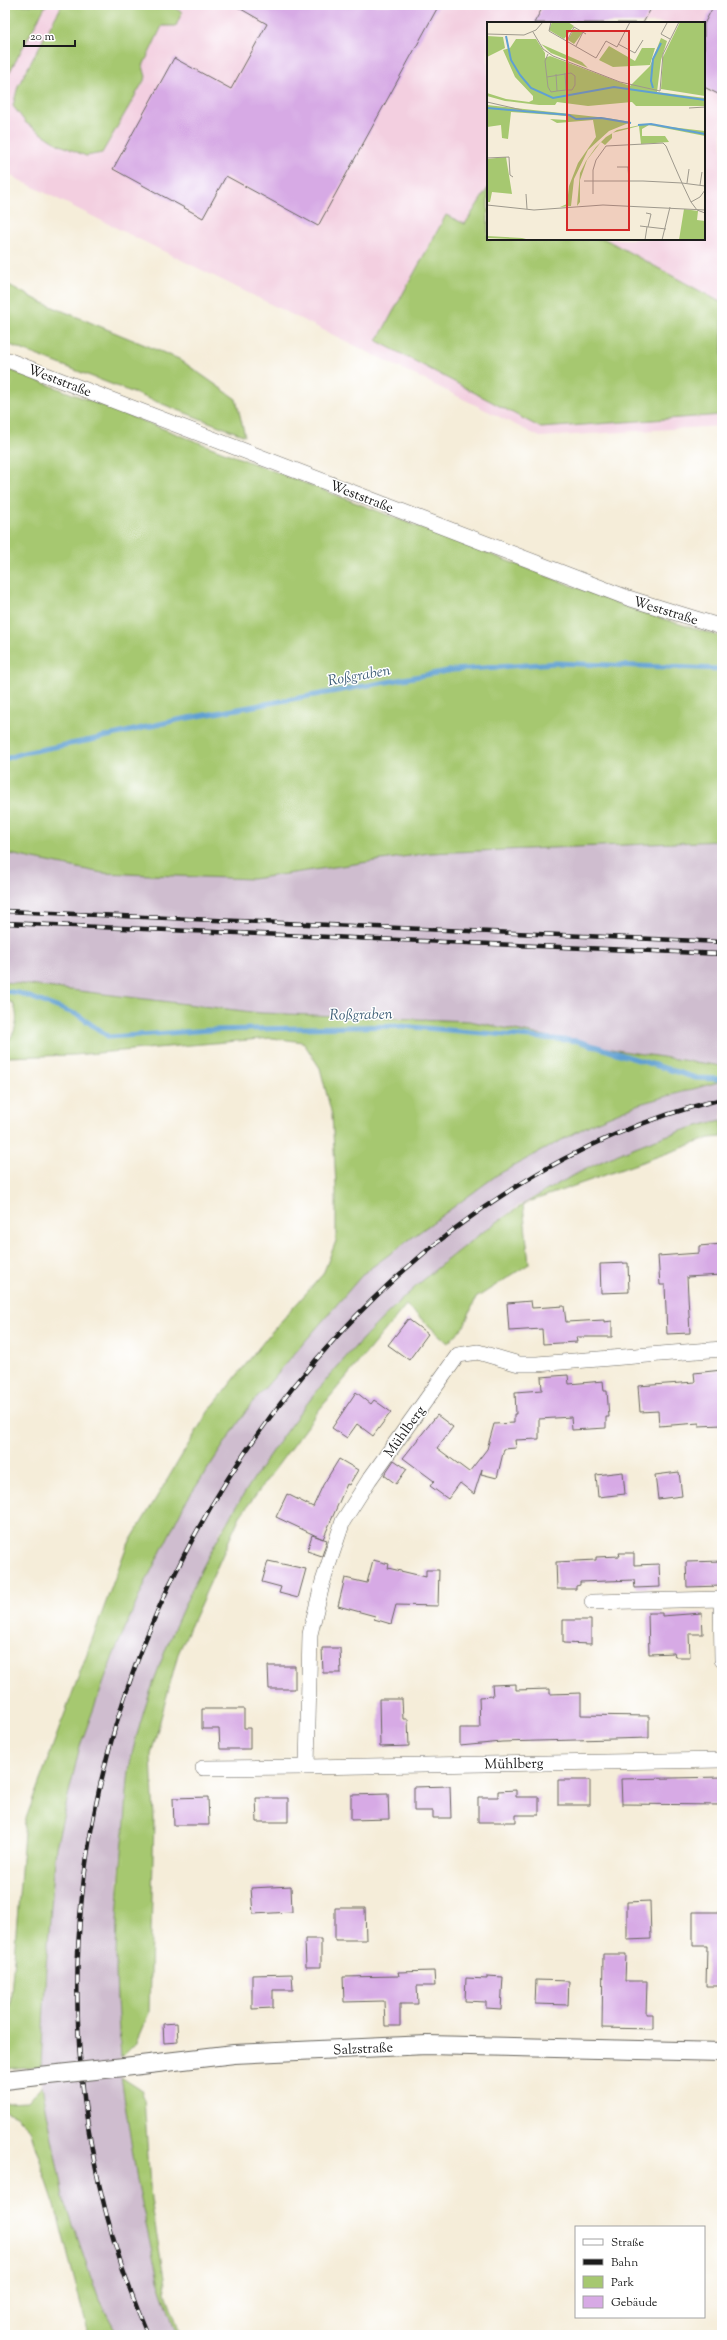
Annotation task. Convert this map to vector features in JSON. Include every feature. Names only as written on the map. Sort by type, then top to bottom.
[{"type":"street","name":"Weststraße","points":[[5,359],[628,598],[722,628]]},
{"type":"street","name":"Mühlberg","points":[[307,1767],[310,1634],[323,1581],[343,1521],[369,1480],[458,1355],[478,1352],[519,1364],[537,1364],[722,1349]]},
{"type":"street","points":[[592,1602],[721,1599],[722,1660]]},
{"type":"street","name":"Mühlberg","points":[[203,1768],[722,1760]]},
{"type":"street","name":"Salzstraße","points":[[5,2080],[234,2054],[427,2045],[722,2052]]},
{"type":"shaded area","points":[[5,5],[722,5],[722,426],[540,437],[5,173]]},
{"type":"shaded area","points":[[722,841],[722,1066],[622,1051],[469,1021],[260,1013],[5,982],[5,853],[102,873],[252,879],[429,853]]},
{"type":"shaded area","points":[[722,1081],[722,1120],[645,1143],[593,1165],[518,1206],[457,1251],[403,1299],[338,1367],[286,1431],[220,1532],[131,1758],[118,1884],[116,1967],[121,2077],[137,2181],[158,2280],[177,2335],[118,2335],[99,2300],[63,2196],[42,2086],[41,2066],[46,1967],[56,1847],[80,1746],[113,1656],[145,1583],[185,1503],[251,1404],[364,1273],[497,1175],[593,1123],[639,1104]]},
{"type":"green space","points":[[5,5],[46,5],[9,73],[5,76]]},
{"type":"green space","points":[[62,5],[168,5],[182,12],[176,26],[162,26],[143,66],[146,77],[102,153],[86,156],[58,144],[26,123],[13,106],[18,86]]},
{"type":"green space","points":[[487,190],[487,240],[607,240],[722,303],[722,415],[541,428],[377,341],[446,215],[465,224]]},
{"type":"green space","points":[[5,283],[41,302],[179,359],[236,399],[245,436],[5,343]]},
{"type":"green space","points":[[5,368],[638,611],[722,637],[722,841],[429,853],[252,879],[102,873],[5,853]]},
{"type":"green space","points":[[5,982],[260,1013],[469,1021],[622,1051],[722,1066],[722,1081],[639,1104],[593,1123],[497,1175],[364,1273],[251,1404],[185,1503],[145,1583],[113,1656],[80,1746],[56,1847],[46,1967],[41,2066],[5,2069],[5,2023],[10,2006],[25,1821],[126,1548],[208,1412],[269,1335],[323,1274],[336,1241],[336,1185],[332,1115],[320,1068],[303,1042],[272,1038],[74,1055],[5,1057],[5,1045],[12,1036],[16,1026],[16,1015],[13,1003],[5,1000]]},
{"type":"green space","points":[[722,1120],[722,1137],[710,1138],[530,1202],[617,1155]]},
{"type":"green space","points":[[523,1205],[529,1264],[476,1298],[464,1326],[448,1343],[406,1305],[319,1410],[240,1516],[178,1654],[151,1755],[154,1819],[149,2013],[136,2043],[121,2058],[116,1990],[117,1930],[120,1875],[130,1762],[165,1650],[213,1548],[273,1449],[345,1358],[427,1276]]},
{"type":"green space","points":[[121,2077],[141,2090],[144,2098],[151,2200],[167,2296],[181,2335],[177,2335],[158,2280],[137,2181]]},
{"type":"green space","points":[[42,2086],[63,2196],[99,2300],[118,2335],[89,2335],[55,2206],[30,2130],[16,2116],[5,2111],[5,2103],[28,2102]]},
{"type":"building","points":[[234,5],[439,5],[318,226],[226,176],[203,218],[113,169],[174,58],[231,89],[267,24]]},
{"type":"building","points":[[544,5],[653,5],[644,22],[535,22]]},
{"type":"building","points":[[714,5],[722,5],[722,96],[705,88],[705,22]]},
{"type":"building","points":[[722,1244],[722,1275],[687,1277],[690,1333],[667,1334],[665,1285],[660,1285],[658,1256],[699,1253],[699,1246]]},
{"type":"building","points":[[628,1263],[629,1292],[601,1293],[600,1264]]},
{"type":"building","points":[[531,1301],[532,1308],[564,1306],[566,1322],[612,1321],[612,1337],[576,1337],[577,1342],[543,1344],[542,1329],[509,1331],[507,1303]]},
{"type":"building","points":[[408,1319],[428,1334],[409,1360],[388,1345]]},
{"type":"building","points":[[722,1370],[722,1425],[699,1426],[699,1423],[659,1426],[658,1411],[640,1412],[638,1386],[695,1382],[694,1373]]},
{"type":"building","points":[[568,1375],[569,1384],[603,1381],[604,1391],[607,1391],[609,1417],[606,1417],[606,1428],[572,1430],[571,1417],[539,1419],[539,1439],[515,1440],[516,1448],[504,1449],[497,1478],[481,1474],[482,1469],[474,1494],[460,1483],[448,1499],[430,1486],[434,1481],[403,1458],[437,1415],[453,1427],[437,1448],[469,1472],[487,1449],[494,1424],[514,1423],[514,1414],[516,1414],[515,1392],[542,1390],[541,1377]]},
{"type":"building","points":[[356,1392],[371,1404],[374,1400],[391,1412],[373,1436],[357,1424],[347,1438],[332,1428]]},
{"type":"building","points":[[339,1459],[358,1470],[349,1485],[347,1484],[323,1539],[276,1517],[287,1494],[313,1507],[323,1485]]},
{"type":"building","points":[[394,1460],[407,1469],[396,1484],[384,1475]]},
{"type":"building","points":[[623,1472],[625,1494],[598,1497],[596,1475]]},
{"type":"building","points":[[679,1472],[682,1496],[658,1499],[655,1475]]},
{"type":"building","points":[[312,1535],[327,1540],[322,1556],[307,1551]]},
{"type":"building","points":[[619,1553],[634,1553],[634,1565],[659,1564],[660,1587],[635,1588],[634,1580],[580,1582],[580,1585],[576,1586],[576,1589],[557,1589],[556,1562],[596,1560],[596,1557],[620,1556]]},
{"type":"building","points":[[373,1560],[389,1564],[388,1568],[426,1577],[426,1570],[439,1570],[438,1606],[396,1605],[391,1624],[374,1619],[375,1616],[338,1606],[345,1578],[367,1583]]},
{"type":"building","points":[[268,1561],[306,1569],[298,1598],[279,1593],[281,1587],[262,1582]]},
{"type":"building","points":[[722,1561],[722,1586],[687,1587],[686,1562]]},
{"type":"building","points":[[648,1613],[662,1613],[662,1616],[702,1613],[703,1634],[689,1634],[690,1657],[675,1657],[674,1653],[649,1654]]},
{"type":"building","points":[[563,1620],[591,1620],[591,1644],[563,1643]]},
{"type":"building","points":[[322,1648],[340,1648],[341,1673],[323,1673]]},
{"type":"building","points":[[268,1666],[295,1666],[295,1689],[269,1689]]},
{"type":"building","points":[[516,1684],[516,1690],[550,1689],[550,1694],[581,1693],[581,1715],[649,1716],[649,1738],[502,1742],[460,1746],[460,1728],[480,1728],[479,1697],[493,1696],[492,1685]]},
{"type":"building","points":[[379,1699],[402,1699],[403,1719],[408,1719],[409,1746],[380,1747]]},
{"type":"building","points":[[202,1709],[244,1709],[244,1728],[250,1728],[250,1749],[220,1749],[219,1729],[202,1729]]},
{"type":"building","points":[[722,1777],[722,1805],[622,1804],[621,1779]]},
{"type":"building","points":[[558,1780],[590,1780],[590,1805],[558,1805]]},
{"type":"building","points":[[450,1786],[451,1818],[433,1818],[433,1811],[414,1811],[414,1787]]},
{"type":"building","points":[[516,1790],[516,1797],[539,1797],[539,1815],[516,1815],[516,1822],[478,1822],[478,1797],[498,1797],[498,1791]]},
{"type":"building","points":[[388,1794],[389,1819],[351,1820],[351,1795]]},
{"type":"building","points":[[208,1797],[209,1825],[174,1825],[173,1798]]},
{"type":"building","points":[[256,1798],[288,1798],[288,1822],[257,1822]]},
{"type":"building","points":[[291,1886],[292,1912],[253,1914],[251,1888]]},
{"type":"building","points":[[650,1901],[651,1939],[627,1940],[627,1902]]},
{"type":"building","points":[[335,1908],[365,1908],[366,1940],[335,1940]]},
{"type":"building","points":[[693,1912],[722,1912],[722,1986],[706,1986],[707,1946],[693,1946]]},
{"type":"building","points":[[305,1939],[321,1939],[321,1967],[306,1967]]},
{"type":"building","points":[[603,1954],[626,1954],[625,1981],[647,1981],[646,2014],[653,2014],[653,2029],[602,2028]]},
{"type":"building","points":[[434,1971],[435,1986],[417,1986],[418,2004],[400,2004],[400,2026],[385,2026],[384,2001],[344,2002],[343,1977],[399,1976],[398,1972]]},
{"type":"building","points":[[292,1974],[293,1990],[273,1990],[273,2008],[252,2009],[252,1975]]},
{"type":"building","points":[[487,1976],[503,1977],[501,2009],[486,2008],[486,2002],[465,2001],[466,1978],[487,1979]]},
{"type":"building","points":[[536,1980],[569,1981],[568,2005],[535,2004]]},
{"type":"building","points":[[177,2023],[178,2042],[164,2043],[163,2024]]},
{"type":"waterway","name":"Roßgraben","points":[[5,759],[23,753],[91,740],[177,720],[453,670],[556,663],[722,669]]},
{"type":"waterway","name":"Roßgraben","points":[[5,991],[19,993],[78,1015],[109,1037],[211,1030],[400,1026],[578,1041],[696,1078],[722,1079]]},
{"type":"railway","points":[[5,911],[722,942]]},
{"type":"railway","points":[[5,923],[722,954]]},
{"type":"railway","points":[[148,2335],[104,2205],[81,2072],[79,1939],[96,1807],[131,1679],[184,1555],[254,1440],[340,1333],[380,1293],[422,1255],[467,1220],[514,1188],[563,1160],[614,1135],[667,1115],[722,1099]]}]
